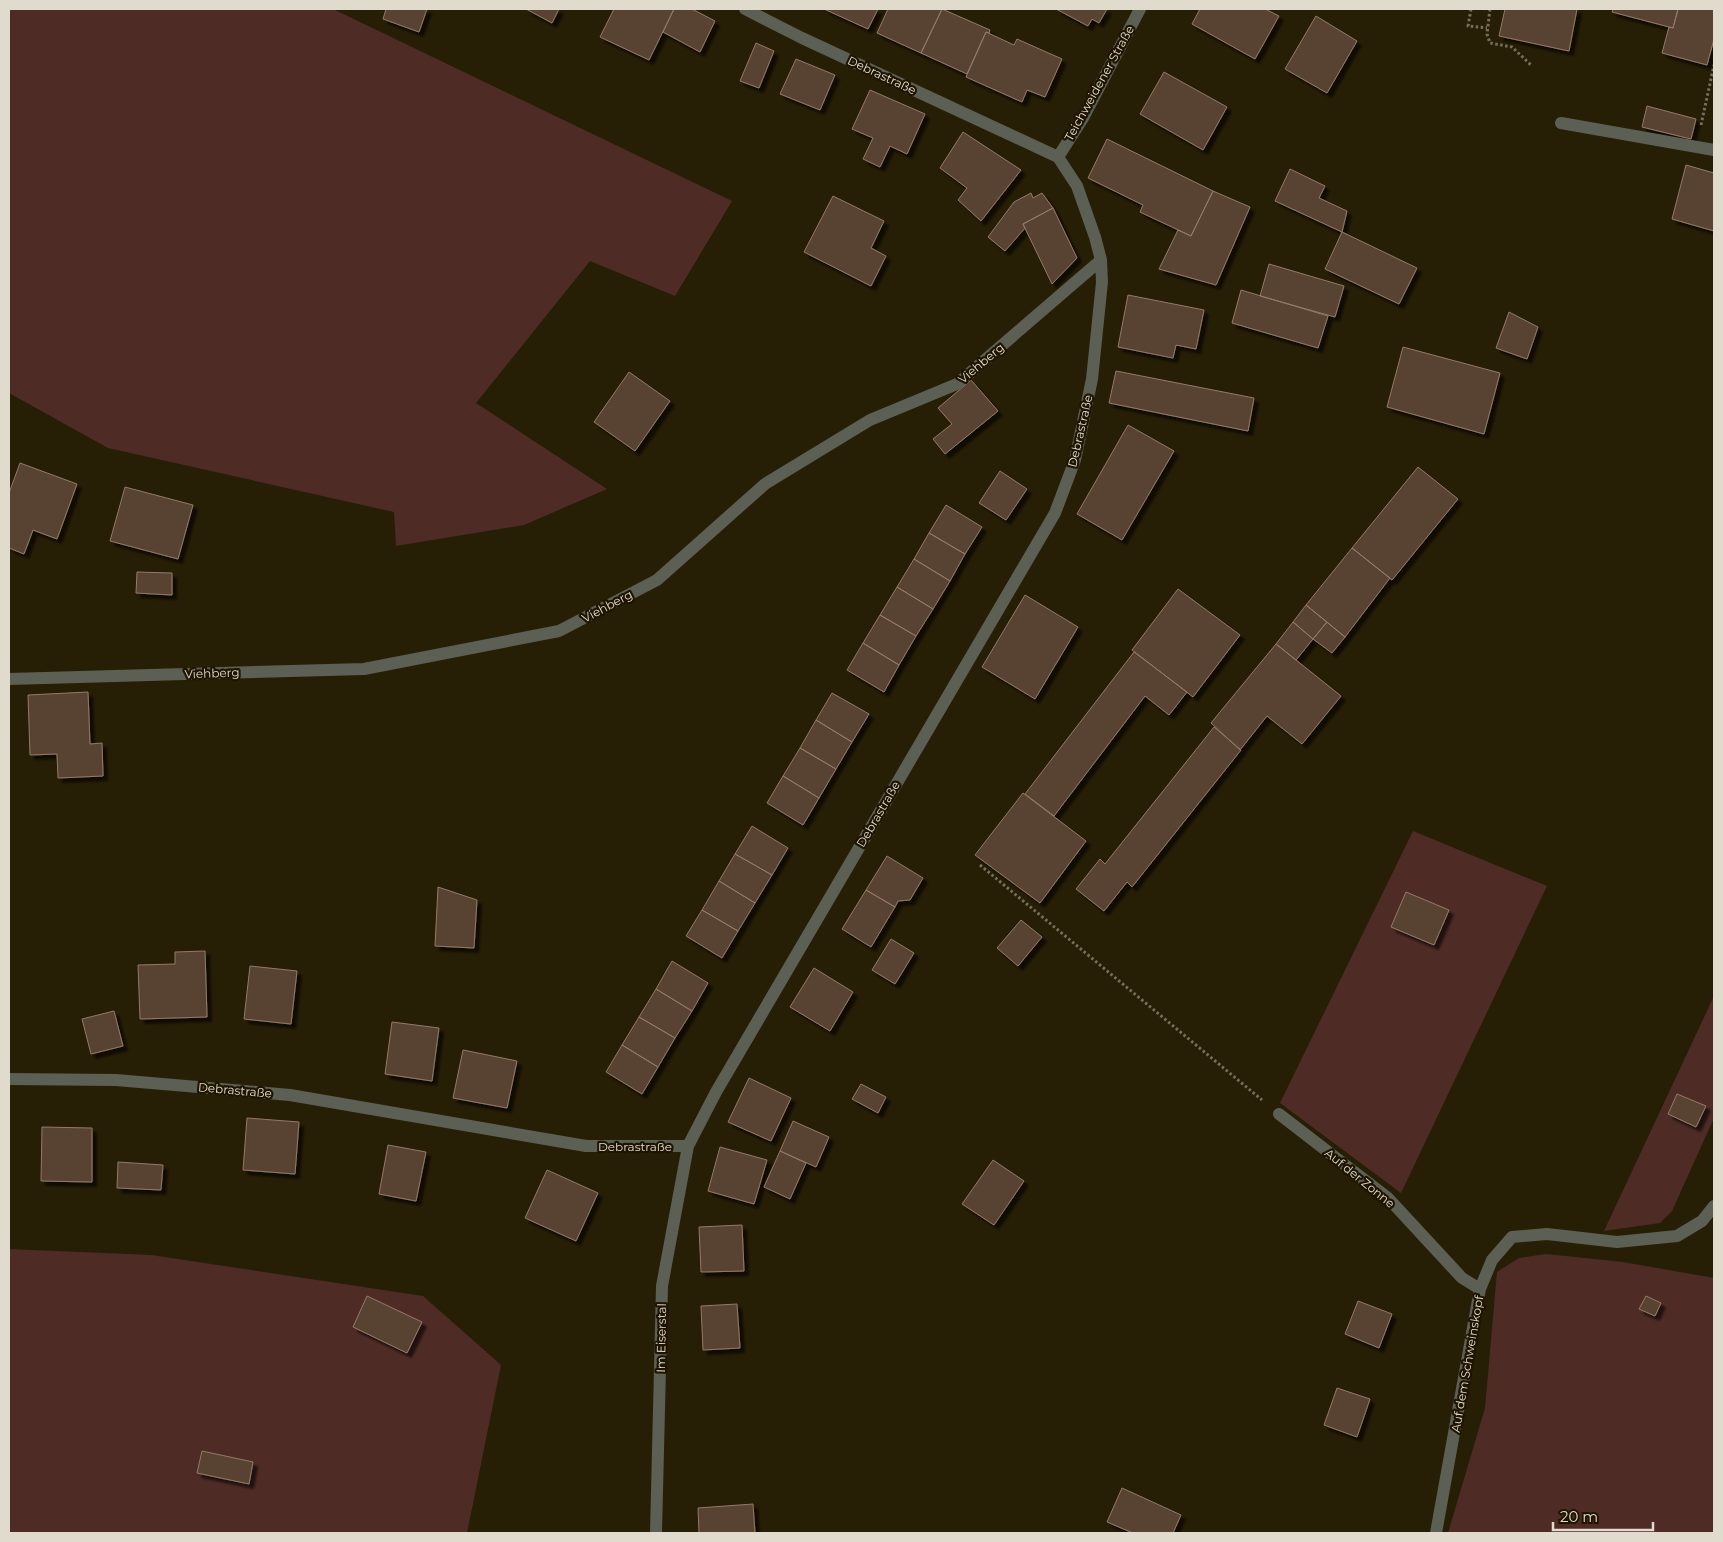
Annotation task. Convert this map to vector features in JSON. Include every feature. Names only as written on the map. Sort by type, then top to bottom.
[{"type":"street","name":"Debrastraße","points":[[9,1079],[116,1080],[290,1095],[586,1146],[688,1146],[741,1050],[1055,513],[1075,460],[1092,379],[1100,316],[1101,260],[1096,237],[1076,186],[1058,157],[802,38],[745,9]]},
{"type":"street","name":"Teichweidener Straße","points":[[1058,157],[1082,118],[1140,9]]},
{"type":"street","points":[[1561,123],[1714,150]]},
{"type":"street","name":"Viehberg","points":[[9,679],[364,669],[558,631],[656,580],[765,484],[870,420],[957,384],[1101,260]]},
{"type":"street","name":"Auf der Zonne","points":[[1279,1114],[1388,1198],[1462,1278],[1480,1289]]},
{"type":"street","name":"Im Eiserstal","points":[[656,1533],[662,1286],[688,1146]]},
{"type":"street","name":"Auf dem Schweinskopf","points":[[1436,1533],[1480,1289],[1492,1260],[1512,1237],[1547,1234],[1617,1242],[1677,1236],[1702,1221],[1714,1206]]},
{"type":"path","points":[[1471,9],[1468,26],[1487,28]]},
{"type":"path","points":[[1490,9],[1487,28],[1490,43],[1512,47],[1532,66]]},
{"type":"path","points":[[1696,148],[1714,65]]},
{"type":"path","points":[[980,865],[1279,1114]]},
{"type":"shaded area","points":[[9,9],[333,9],[732,201],[675,296],[590,261],[476,403],[607,489],[524,525],[396,546],[394,512],[108,448],[9,393]]},
{"type":"shaded area","points":[[1413,831],[1547,886],[1401,1193],[1280,1103]]},
{"type":"shaded area","points":[[1714,996],[1714,1118],[1672,1211],[1660,1223],[1604,1231]]},
{"type":"shaded area","points":[[9,1249],[151,1255],[423,1296],[501,1365],[467,1533],[9,1533]]},
{"type":"shaded area","points":[[1546,1254],[1623,1262],[1714,1278],[1714,1533],[1448,1533],[1485,1408],[1497,1272],[1519,1258]]},
{"type":"building","points":[[386,9],[427,9],[419,32],[383,19]]},
{"type":"building","points":[[526,9],[559,9],[552,23]]},
{"type":"building","points":[[614,9],[674,9],[649,60],[600,37]]},
{"type":"building","points":[[674,9],[692,9],[715,21],[700,52],[663,32]]},
{"type":"building","points":[[824,9],[878,9],[868,29]]},
{"type":"building","points":[[888,9],[942,9],[921,53],[877,33]]},
{"type":"building","points":[[942,9],[990,30],[989,33],[986,32],[967,74],[921,53]]},
{"type":"building","points":[[1056,9],[1107,9],[1099,23],[1092,19],[1088,26]]},
{"type":"building","points":[[1200,9],[1265,9],[1279,16],[1255,59],[1192,24]]},
{"type":"building","points":[[1505,9],[1577,9],[1569,51],[1499,36]]},
{"type":"building","points":[[1613,9],[1678,9],[1673,28],[1612,12]]},
{"type":"building","points":[[1678,9],[1714,9],[1714,39],[1707,65],[1662,53],[1669,27],[1673,28]]},
{"type":"building","points":[[1316,16],[1357,41],[1327,93],[1285,69]]},
{"type":"building","points":[[986,32],[1014,45],[1017,39],[1062,59],[1045,97],[1027,90],[1022,102],[966,77]]},
{"type":"building","points":[[756,43],[774,51],[759,88],[740,81]]},
{"type":"building","points":[[796,59],[835,75],[820,110],[780,94]]},
{"type":"building","points":[[1164,72],[1227,107],[1203,150],[1140,114]]},
{"type":"building","points":[[870,90],[925,114],[907,154],[890,146],[880,167],[863,159],[873,138],[852,129]]},
{"type":"building","points":[[1647,106],[1696,119],[1691,139],[1642,127]]},
{"type":"building","points":[[963,132],[1021,170],[981,221],[958,200],[967,188],[940,168]]},
{"type":"building","points":[[1107,139],[1213,191],[1191,236],[1140,212],[1143,205],[1088,178]]},
{"type":"building","points":[[1686,165],[1714,173],[1714,231],[1672,219]]},
{"type":"building","points":[[1290,169],[1325,186],[1319,198],[1347,211],[1342,232],[1275,201]]},
{"type":"building","points":[[1213,191],[1250,207],[1216,285],[1159,269],[1178,230],[1191,236]]},
{"type":"building","points":[[1031,193],[1033,198],[1042,193],[1053,208],[1023,224],[1025,228],[1005,251],[988,237],[1014,202]]},
{"type":"building","points":[[833,196],[884,221],[871,248],[886,256],[871,286],[804,252]]},
{"type":"building","points":[[1053,208],[1077,258],[1052,284],[1023,224]]},
{"type":"building","points":[[1342,232],[1417,268],[1399,304],[1325,269]]},
{"type":"building","points":[[1269,264],[1344,286],[1335,317],[1260,296]]},
{"type":"building","points":[[1241,290],[1328,316],[1318,348],[1232,323]]},
{"type":"building","points":[[1128,295],[1204,310],[1196,349],[1176,345],[1173,358],[1118,347]]},
{"type":"building","points":[[1509,312],[1538,327],[1527,359],[1496,348]]},
{"type":"building","points":[[1403,347],[1500,373],[1484,434],[1387,407]]},
{"type":"building","points":[[1116,371],[1254,398],[1248,431],[1109,403]]},
{"type":"building","points":[[629,372],[670,401],[635,451],[594,422]]},
{"type":"building","points":[[971,380],[998,411],[945,454],[933,439],[952,424],[938,408]]},
{"type":"building","points":[[1128,425],[1174,451],[1122,540],[1077,514]]},
{"type":"building","points":[[20,463],[77,484],[57,539],[33,530],[24,554],[9,548],[9,493]]},
{"type":"building","points":[[1418,467],[1458,499],[1392,580],[1352,548]]},
{"type":"building","points":[[1000,471],[1027,489],[1006,520],[979,503]]},
{"type":"building","points":[[125,487],[193,505],[178,559],[110,541]]},
{"type":"building","points":[[946,505],[982,527],[965,554],[929,533]]},
{"type":"building","points":[[929,533],[965,554],[950,581],[914,559]]},
{"type":"building","points":[[1352,548],[1390,578],[1345,637],[1306,605]]},
{"type":"building","points":[[914,559],[950,581],[933,609],[897,587]]},
{"type":"building","points":[[137,572],[172,573],[172,595],[136,593]]},
{"type":"building","points":[[897,587],[933,609],[916,636],[880,615]]},
{"type":"building","points":[[1178,589],[1240,635],[1193,697],[1132,650]]},
{"type":"building","points":[[1025,595],[1078,627],[1035,699],[982,667]]},
{"type":"building","points":[[1306,605],[1327,622],[1313,639],[1293,622]]},
{"type":"building","points":[[880,615],[916,636],[899,665],[863,643]]},
{"type":"building","points":[[1293,622],[1313,639],[1296,660],[1276,644]]},
{"type":"building","points":[[1327,622],[1345,637],[1332,653],[1313,639]]},
{"type":"building","points":[[863,643],[899,665],[884,692],[847,670]]},
{"type":"building","points":[[1276,644],[1341,696],[1302,744],[1267,716],[1240,750],[1211,723]]},
{"type":"building","points":[[1134,652],[1187,692],[1169,715],[1145,696],[1054,816],[1025,794]]},
{"type":"building","points":[[88,692],[90,744],[102,743],[103,776],[58,778],[57,754],[30,755],[28,695]]},
{"type":"building","points":[[832,693],[869,714],[852,742],[816,720]]},
{"type":"building","points":[[816,720],[852,742],[836,769],[800,748]]},
{"type":"building","points":[[1214,727],[1241,750],[1132,887],[1127,882],[1104,911],[1076,889],[1100,859],[1105,864]]},
{"type":"building","points":[[800,748],[836,769],[819,798],[783,776]]},
{"type":"building","points":[[783,776],[819,798],[803,825],[767,803]]},
{"type":"building","points":[[1023,793],[1086,841],[1040,903],[975,855]]},
{"type":"building","points":[[752,826],[788,848],[772,875],[735,854]]},
{"type":"building","points":[[735,854],[772,875],[755,903],[719,881]]},
{"type":"building","points":[[887,856],[923,878],[910,900],[898,901],[895,907],[866,890]]},
{"type":"building","points":[[719,881],[755,903],[738,931],[702,910]]},
{"type":"building","points":[[438,887],[477,900],[474,948],[435,946]]},
{"type":"building","points":[[866,890],[895,907],[871,947],[842,929]]},
{"type":"building","points":[[1406,892],[1449,910],[1434,945],[1391,927]]},
{"type":"building","points":[[702,910],[738,931],[722,958],[686,936]]},
{"type":"building","points":[[1021,920],[1042,937],[1018,966],[997,948]]},
{"type":"building","points":[[891,939],[914,953],[895,984],[872,970]]},
{"type":"building","points":[[205,951],[207,1017],[140,1019],[138,965],[175,964],[175,952]]},
{"type":"building","points":[[672,961],[708,983],[692,1011],[656,989]]},
{"type":"building","points":[[250,966],[297,971],[291,1024],[244,1019]]},
{"type":"building","points":[[814,968],[853,992],[830,1031],[790,1007]]},
{"type":"building","points":[[656,989],[692,1011],[675,1038],[639,1017]]},
{"type":"building","points":[[114,1011],[123,1046],[91,1054],[82,1019]]},
{"type":"building","points":[[639,1017],[675,1038],[658,1067],[622,1045]]},
{"type":"building","points":[[392,1022],[439,1028],[432,1081],[385,1074]]},
{"type":"building","points":[[622,1045],[658,1067],[642,1094],[606,1072]]},
{"type":"building","points":[[463,1050],[517,1061],[507,1108],[453,1098]]},
{"type":"building","points":[[749,1078],[791,1098],[771,1141],[728,1122]]},
{"type":"building","points":[[861,1084],[886,1097],[878,1113],[852,1099]]},
{"type":"building","points":[[1677,1094],[1706,1106],[1696,1127],[1668,1114]]},
{"type":"building","points":[[247,1118],[299,1122],[295,1174],[243,1170]]},
{"type":"building","points":[[793,1121],[829,1137],[816,1167],[780,1151]]},
{"type":"building","points":[[42,1127],[92,1128],[92,1182],[41,1181]]},
{"type":"building","points":[[388,1145],[426,1152],[416,1201],[379,1194]]},
{"type":"building","points":[[720,1147],[767,1160],[754,1204],[708,1191]]},
{"type":"building","points":[[780,1151],[806,1163],[790,1199],[764,1187]]},
{"type":"building","points":[[993,1160],[1024,1181],[994,1225],[962,1204]]},
{"type":"building","points":[[118,1162],[163,1165],[161,1190],[117,1188]]},
{"type":"building","points":[[547,1170],[598,1193],[576,1241],[525,1218]]},
{"type":"building","points":[[742,1225],[744,1271],[701,1272],[699,1227]]},
{"type":"building","points":[[367,1296],[422,1322],[407,1353],[353,1327]]},
{"type":"building","points":[[1646,1296],[1661,1303],[1655,1316],[1639,1309]]},
{"type":"building","points":[[1358,1301],[1392,1314],[1379,1348],[1345,1334]]},
{"type":"building","points":[[737,1304],[740,1348],[703,1350],[701,1306]]},
{"type":"building","points":[[1337,1388],[1370,1399],[1357,1437],[1324,1425]]},
{"type":"building","points":[[202,1451],[253,1462],[249,1484],[197,1473]]},
{"type":"building","points":[[1122,1488],[1181,1515],[1173,1533],[1133,1533],[1107,1522]]},
{"type":"building","points":[[753,1504],[755,1533],[699,1533],[698,1508]]}]
